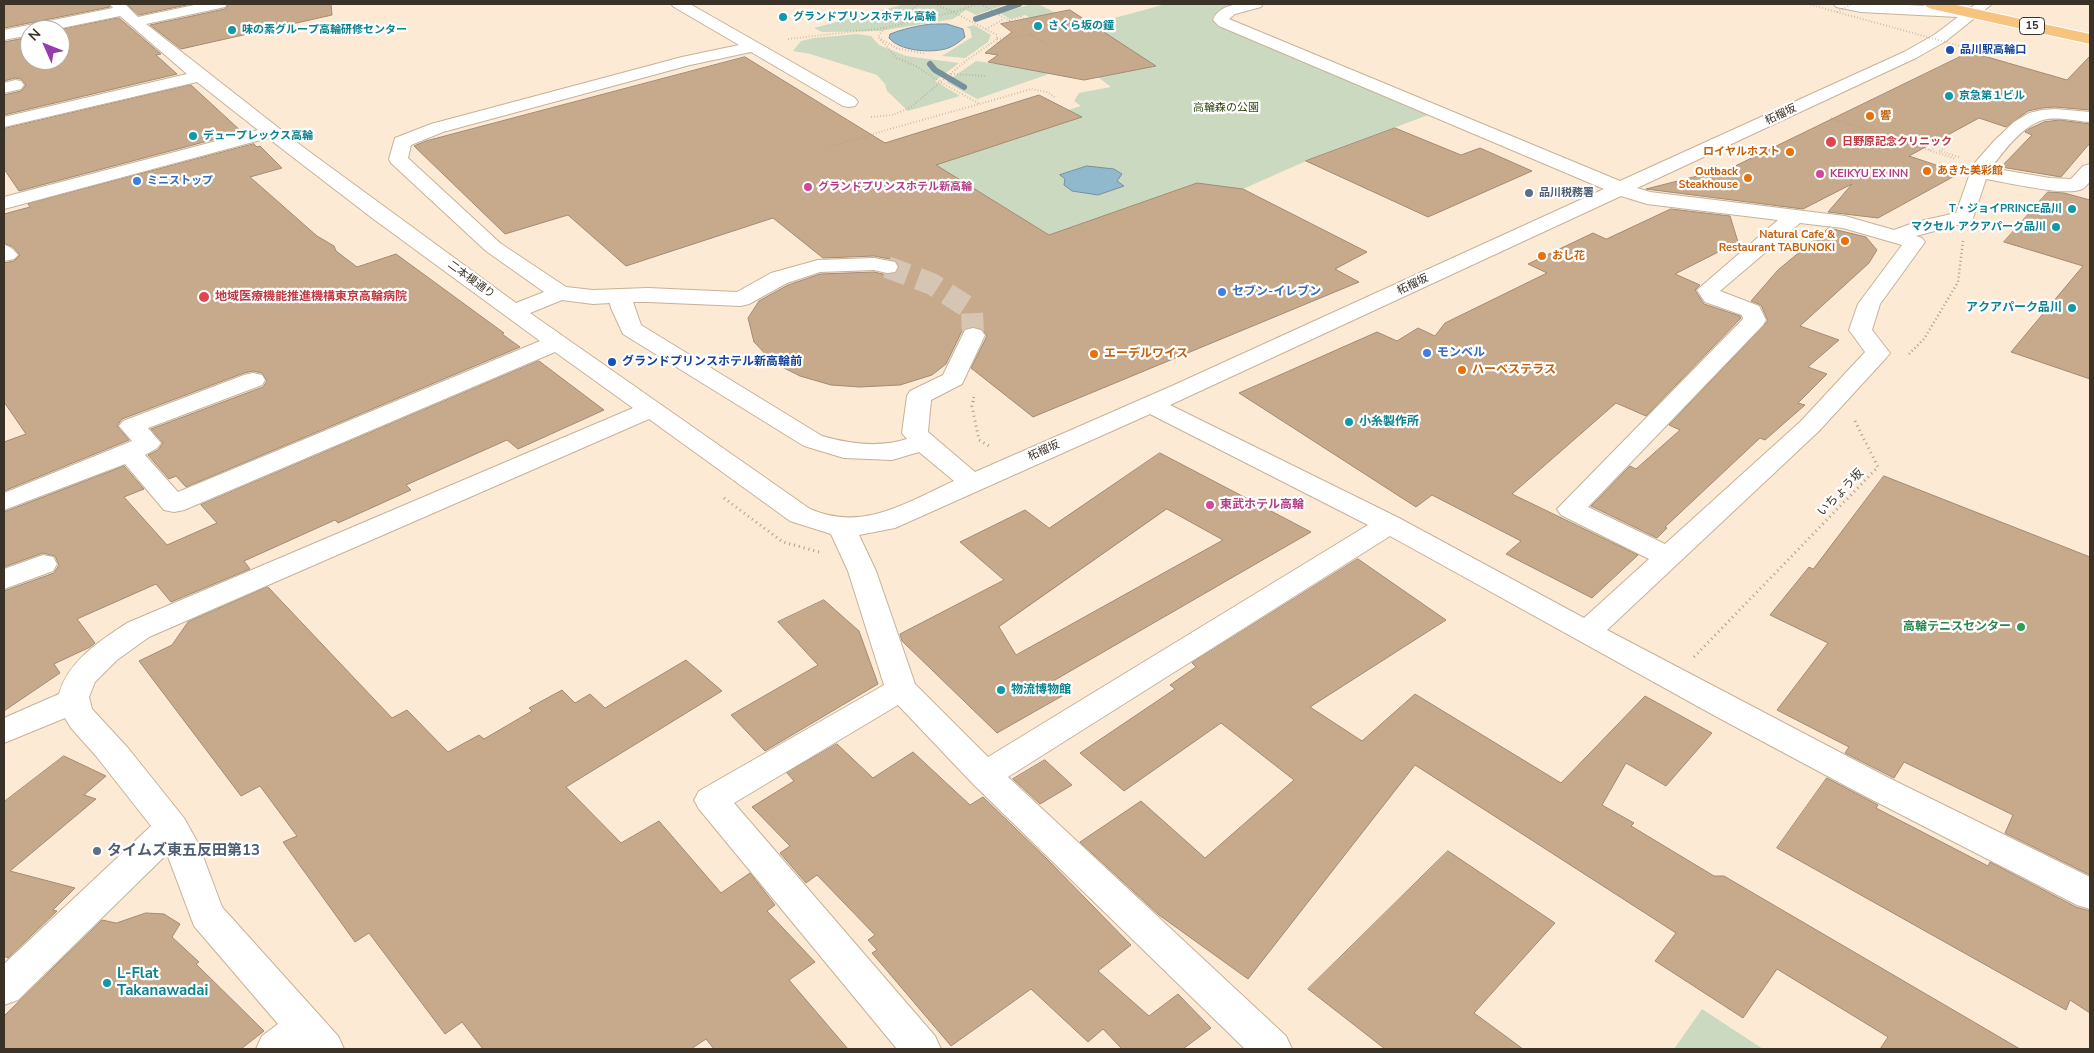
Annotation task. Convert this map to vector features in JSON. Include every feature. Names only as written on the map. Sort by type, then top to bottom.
[{"type":"highway","name":"15","points":[[1932,4],[1981,7],[2090,27]]},
{"type":"highway","name":"15","points":[[1981,7],[2090,39]]},
{"type":"street","points":[[4,35],[124,12],[220,4]]},
{"type":"street","points":[[678,4],[849,102]]},
{"type":"street","points":[[1256,4],[1223,14],[1221,20],[1622,190],[1647,198],[1846,222],[1915,242],[1869,304],[1860,330],[1878,353],[1810,426],[1587,632]]},
{"type":"street","points":[[1839,8],[1981,7]]},
{"type":"street","name":"柘榴坂","points":[[842,528],[862,527],[885,522],[1622,190],[1918,51],[1940,38],[1981,7]]},
{"type":"street","name":"二本榎通り","points":[[124,12],[200,76],[271,132],[514,312],[800,515],[819,524],[842,528]]},
{"type":"street","points":[[753,47],[688,62],[437,128],[402,142],[398,159],[493,247],[560,293],[593,297],[741,299],[779,278],[818,266],[874,264],[888,267]]},
{"type":"street","points":[[4,122],[200,76]]},
{"type":"street","points":[[1896,236],[1923,226],[1965,216],[1979,172],[1992,155],[2017,130],[2035,117],[2054,114],[2090,117]]},
{"type":"street","points":[[4,203],[271,132]]},
{"type":"street","points":[[1979,172],[2050,184],[2076,185],[2090,170]]},
{"type":"street","points":[[1669,557],[1571,509],[1756,320],[1751,311],[1713,297],[1708,290],[1795,216]]},
{"type":"street","points":[[514,312],[560,293]]},
{"type":"street","points":[[621,296],[622,308],[631,329],[814,440],[844,450],[892,452],[923,442]]},
{"type":"street","points":[[972,483],[915,433],[919,396],[953,380],[973,335]]},
{"type":"street","points":[[129,453],[174,504],[558,342]]},
{"type":"street","points":[[8,493],[129,453],[148,444],[132,426],[253,380]]},
{"type":"street","points":[[1150,404],[1389,524],[1673,679],[1873,785],[2090,894]]},
{"type":"street","points":[[301,1042],[207,915],[181,843],[172,828],[107,745],[84,723],[74,707],[75,692],[83,676],[100,657],[138,630],[652,409]]},
{"type":"street","points":[[985,775],[1389,524]]},
{"type":"street","points":[[842,528],[862,571],[901,689],[985,775],[1272,1049]]},
{"type":"street","points":[[4,580],[43,564]]},
{"type":"street","points":[[901,689],[711,800],[922,1049]]},
{"type":"street","points":[[4,731],[75,700]]},
{"type":"street","points":[[4,988],[172,828]]},
{"type":"path","points":[[903,24],[906,13],[919,4]]},
{"type":"path","points":[[935,4],[997,35],[997,39]]},
{"type":"path","points":[[753,47],[797,37],[884,28],[980,4],[1008,20]]},
{"type":"path","points":[[1808,4],[1839,8],[1960,46]]},
{"type":"path","points":[[1839,8],[1852,4]]},
{"type":"path","points":[[986,29],[1021,17],[1036,25]]},
{"type":"path","points":[[867,118],[893,115],[911,107],[950,74],[997,39],[1032,35],[1086,19]]},
{"type":"path","points":[[878,37],[884,28]]},
{"type":"path","points":[[1020,28],[1049,46]]},
{"type":"path","points":[[878,37],[896,48],[926,54]]},
{"type":"path","points":[[878,37],[897,58],[916,66],[940,82],[981,104]]},
{"type":"path","points":[[950,74],[987,76]]},
{"type":"path","points":[[830,147],[908,123],[936,118],[1032,89],[1047,92],[1056,98]]},
{"type":"path","points":[[1829,117],[1954,158]]},
{"type":"path","points":[[1930,150],[1942,143],[1948,146],[1939,151],[1964,159]]},
{"type":"path","points":[[1904,359],[1924,339],[1958,282],[1965,216]]},
{"type":"path","points":[[975,390],[972,406],[980,440],[1018,463]]},
{"type":"path","name":"いちょう坂","points":[[1673,679],[1878,467],[1851,414]]},
{"type":"green space","points":[[905,4],[1007,4],[976,15],[966,10],[953,19],[880,31],[822,32],[814,28]]},
{"type":"green space","points":[[1038,4],[1064,17],[1040,23],[1025,15],[1010,19],[1000,13]]},
{"type":"green space","name":"高輪森の公園","points":[[1166,4],[1256,4],[1243,7],[1222,20],[1436,112],[1306,161],[1243,189],[1197,183],[1049,235],[975,189],[940,194],[910,173],[1081,117],[1068,110],[1081,106],[1074,101],[1079,93],[1111,87],[1098,77],[1155,66],[1102,32],[1107,20]]},
{"type":"green space","points":[[974,25],[991,35],[988,42],[965,58],[942,56],[972,37],[970,29],[966,27]]},
{"type":"green space","points":[[857,34],[871,36],[879,45],[906,56],[959,63],[935,81],[960,96],[908,111],[887,91],[885,84],[877,75],[810,54],[793,51],[801,41]]},
{"type":"green space","points":[[1005,39],[1052,69],[1046,75],[977,99],[946,82],[976,61],[996,64],[1005,59],[1011,46],[995,43]]},
{"type":"green space","points":[[1702,1009],[1763,1049],[1674,1049]]},
{"type":"water","points":[[931,24],[947,24],[963,29],[965,37],[948,48],[931,51],[915,50],[900,46],[889,38],[890,34],[895,32]]},
{"type":"water","points":[[1087,166],[1114,169],[1122,174],[1117,181],[1124,186],[1098,195],[1072,191],[1064,185],[1065,179],[1060,175]]},
{"type":"building","points":[[4,4],[108,4],[110,7],[44,20],[20,20],[20,25],[4,28]]},
{"type":"building","points":[[127,4],[191,4],[139,15]]},
{"type":"building","name":"味の素グループ高輪研修センター","points":[[229,4],[331,4],[332,15],[181,49],[150,25],[225,9]]},
{"type":"building","points":[[1070,10],[1156,66],[1084,80],[988,62],[998,55],[985,53],[1012,32],[1001,24]]},
{"type":"building","points":[[119,18],[161,54],[156,55],[177,74],[4,115],[4,95],[21,91],[26,85],[21,79],[15,78],[4,81],[4,42],[20,39],[20,70],[70,70],[70,28]]},
{"type":"building","points":[[1970,52],[2067,80],[2090,56],[2090,110],[2055,107],[2042,108],[2028,111],[2006,127],[1979,118],[1909,156],[1960,173],[1878,218],[1828,212],[1852,184],[1803,209],[1646,189],[1733,167]]},
{"type":"building","points":[[745,57],[885,143],[1039,95],[1082,117],[936,165],[1049,235],[1197,183],[1243,189],[1367,252],[1335,269],[1359,282],[1033,417],[971,368],[987,336],[981,328],[973,326],[963,329],[946,364],[932,375],[900,385],[860,387],[831,385],[800,376],[774,363],[754,342],[748,318],[759,301],[788,285],[820,274],[874,272],[887,275],[895,274],[900,268],[895,260],[874,256],[823,258],[773,218],[626,266],[568,215],[505,234],[414,146],[426,141]]},
{"type":"building","points":[[191,85],[242,132],[19,191],[4,169],[4,129]]},
{"type":"building","points":[[2060,120],[2090,124],[2090,143],[2061,177],[2001,167],[2032,135],[2025,132],[2044,122]]},
{"type":"building","points":[[1395,128],[1461,155],[1480,148],[1532,171],[1428,217],[1306,161]]},
{"type":"building","points":[[254,144],[257,147],[260,146],[282,168],[250,177],[317,236],[334,246],[336,251],[357,267],[396,254],[504,333],[502,334],[520,347],[186,487],[176,476],[169,479],[148,455],[158,450],[163,443],[151,429],[263,387],[267,381],[262,373],[253,371],[244,373],[122,419],[117,426],[129,440],[4,491],[4,442],[26,434],[4,402],[4,263],[14,261],[20,255],[13,247],[4,243],[4,214],[30,207],[28,204]]},
{"type":"building","points":[[2048,192],[2064,193],[2090,200],[2090,379],[2011,352],[2083,266],[2004,242]]},
{"type":"building","points":[[1671,209],[1730,216],[1738,242],[1675,274],[1700,285],[1695,290],[1704,304],[1740,316],[1741,318],[1646,416],[1616,403],[1512,494],[1638,555],[1592,598],[1506,554],[1521,541],[1432,495],[1416,507],[1239,393],[1377,332],[1397,341],[1418,328],[1435,336],[1445,323],[1547,273],[1528,264],[1593,233],[1606,239]]},
{"type":"building","points":[[1829,228],[1866,237],[1877,250],[1869,263],[1800,326],[1839,340],[1808,367],[1827,374],[1798,403],[1805,405],[1765,440],[1760,438],[1665,527],[1667,528],[1657,538],[1591,506],[1630,466],[1636,469],[1680,430],[1669,425],[1768,321],[1761,305],[1751,301],[1778,270]]},
{"type":"building","points":[[539,361],[604,410],[518,449],[507,440],[406,485],[411,490],[338,523],[335,520],[244,561],[250,569],[171,602],[156,584],[77,619],[95,643],[54,664],[60,673],[4,711],[4,591],[54,573],[59,565],[55,556],[43,553],[4,567],[4,512],[124,466],[144,489],[124,497],[167,545],[217,523],[201,505]]},
{"type":"building","points":[[1160,453],[1311,532],[1048,684],[1062,696],[997,733],[902,641],[900,634],[1004,580],[960,542],[1025,510],[1049,528]],"holes":[[[1167,509],[1223,540],[1016,655],[999,627]]]},
{"type":"building","points":[[1884,476],[2090,557],[2090,875],[2005,833],[2013,815],[1904,762],[1894,778],[1845,753],[1849,747],[1777,710],[1828,643],[1770,615],[1809,567],[1813,569]]},
{"type":"building","points":[[1358,559],[1446,620],[1310,707],[1362,741],[1415,694],[1561,783],[1645,696],[1712,733],[1666,786],[1626,763],[1602,805],[1634,823],[1631,826],[1714,876],[1724,876],[2020,1049],[1880,1049],[1888,1037],[1777,969],[1743,1018],[1655,961],[1676,933],[1415,765],[1248,979],[1159,915],[1080,842],[1141,801],[1205,858],[1294,780],[1221,723],[1124,791],[1080,753],[1175,689],[1170,685],[1196,667],[1192,663]]},
{"type":"building","points":[[268,587],[392,718],[407,710],[448,752],[479,735],[484,739],[532,711],[529,708],[562,690],[575,703],[590,694],[605,708],[686,660],[722,691],[566,787],[621,843],[659,821],[721,893],[750,873],[775,905],[767,911],[815,962],[789,980],[848,1049],[714,1049],[706,1039],[691,1049],[483,1049],[462,1022],[445,1034],[369,933],[355,942],[283,842],[297,836],[260,786],[241,796],[139,661],[172,645],[188,622]]},
{"type":"building","points":[[824,600],[859,631],[878,684],[765,751],[731,715],[818,665],[778,622]]},
{"type":"building","points":[[837,744],[873,778],[913,752],[970,805],[983,797],[1131,945],[1098,971],[1149,1016],[1178,994],[1211,1028],[1183,1049],[1122,1049],[1103,1029],[1088,1042],[1031,989],[951,1046],[872,953],[877,950],[868,940],[875,935],[817,875],[806,883],[780,853],[790,846],[752,807],[794,781],[787,773]]},
{"type":"building","points":[[64,756],[106,776],[84,795],[96,799],[10,871],[75,888],[53,910],[57,911],[8,958],[4,956],[4,802]]},
{"type":"building","points":[[1045,760],[1072,785],[1040,804],[1013,779]]},
{"type":"building","points":[[1827,778],[1878,805],[1876,808],[1988,866],[1990,862],[2076,907],[2090,911],[2090,1013],[2070,1000],[2066,1010],[1777,848]]},
{"type":"building","points":[[1448,851],[1555,923],[1474,1013],[1523,1049],[1385,1049],[1308,989]]},
{"type":"building","points":[[146,913],[164,914],[180,924],[172,937],[199,962],[196,964],[264,1031],[241,1049],[4,1049],[4,1016],[102,920],[116,923]]},
{"type":"waterway","points":[[976,19],[1019,4]]},
{"type":"waterway","points":[[930,64],[935,70],[964,87]]},
{"type":"tunnel","points":[[887,267],[932,284],[972,310],[973,335]]},
{"type":"place","name":"グランドプリンスホテル高輪","points":[[783,17]]},
{"type":"place","name":"さくら坂の鐘","points":[[1038,26]]},
{"type":"place","name":"味の素グループ高輪研修センター","points":[[232,30]]},
{"type":"place","name":"品川駅高輪口","points":[[1950,50]]},
{"type":"place","name":"京急第１ビル","points":[[1949,96]]},
{"type":"place","name":"響","points":[[1870,116]]},
{"type":"place","name":"デュープレックス高輪","points":[[193,136]]},
{"type":"place","name":"日野原記念クリニック","points":[[1831,142]]},
{"type":"place","name":"ロイヤルホスト","points":[[1790,152]]},
{"type":"place","name":"あきた美彩館","points":[[1927,171]]},
{"type":"place","name":"KEIKYU EX INN","points":[[1820,174]]},
{"type":"place","name":"Outback Steakhouse","points":[[1748,178]]},
{"type":"place","name":"ミニストップ","points":[[137,181]]},
{"type":"place","name":"グランドプリンスホテル新高輪","points":[[808,187]]},
{"type":"place","name":"品川税務署","points":[[1529,193]]},
{"type":"place","name":"T・ジョイPRINCE品川","points":[[2072,209]]},
{"type":"place","name":"マクセル アクアパーク品川","points":[[2056,227]]},
{"type":"place","name":"Natural Cafe & Restaurant TABUNOKI","points":[[1845,241]]},
{"type":"place","name":"おし花","points":[[1542,256]]},
{"type":"place","name":"セブン-イレブン","points":[[1222,292]]},
{"type":"place","name":"地域医療機能推進機構東京高輪病院","points":[[204,297]]},
{"type":"place","name":"アクアパーク品川","points":[[2072,308]]},
{"type":"place","name":"モンベル","points":[[1427,353]]},
{"type":"place","name":"エーデルワイス","points":[[1094,354]]},
{"type":"place","name":"グランドプリンスホテル新高輪前","points":[[612,362]]},
{"type":"place","name":"ハーベステラス","points":[[1462,370]]},
{"type":"place","name":"小糸製作所","points":[[1349,422]]},
{"type":"place","name":"東武ホテル高輪","points":[[1210,505]]},
{"type":"place","name":"高輪テニスセンター","points":[[2021,627]]},
{"type":"place","name":"物流博物館","points":[[1001,690]]},
{"type":"place","name":"タイムズ東五反田第13","points":[[97,851]]},
{"type":"place","name":"L-Flat Takanawadai","points":[[107,983]]}]
